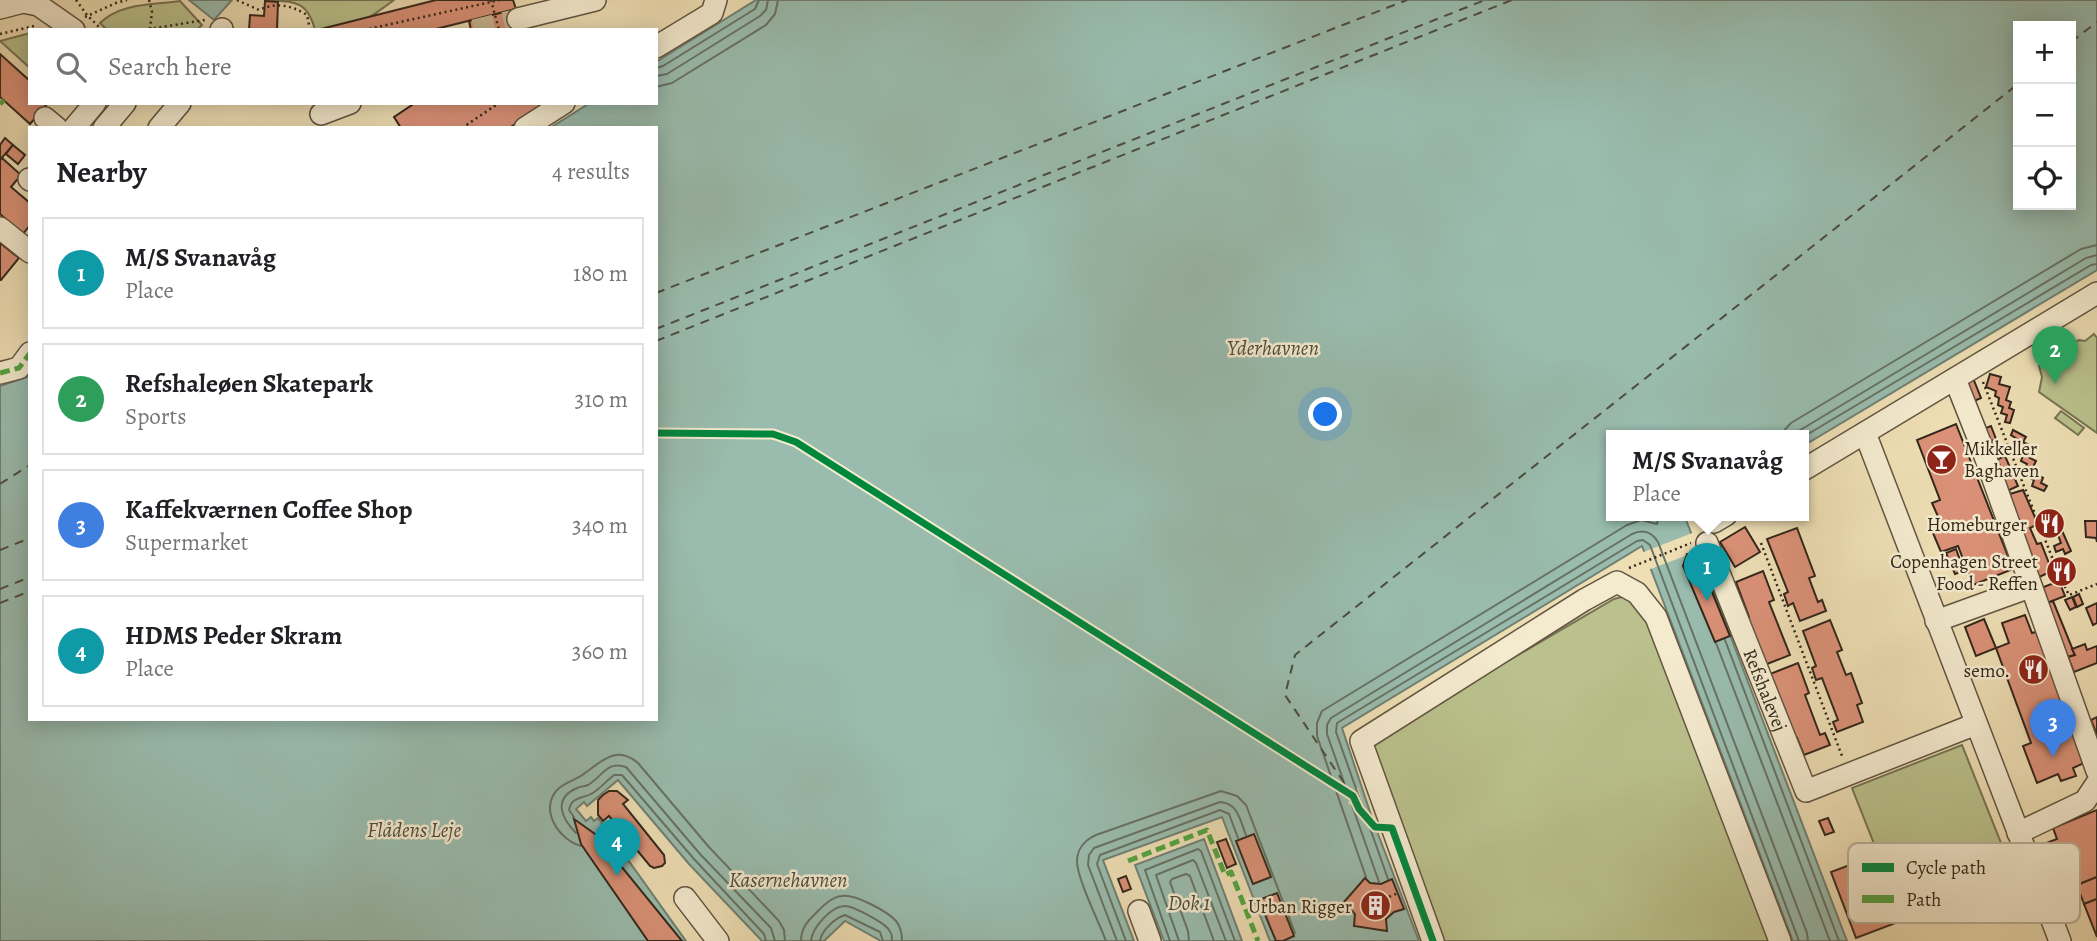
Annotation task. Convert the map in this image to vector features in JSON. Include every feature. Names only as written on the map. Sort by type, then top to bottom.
[{"type":"street","points":[[518,19],[596,0]]},
{"type":"street","points":[[658,46],[712,13],[716,0]]},
{"type":"street","points":[[0,8],[23,2],[38,5],[78,24]]},
{"type":"street","points":[[76,126],[93,105]]},
{"type":"street","points":[[106,126],[123,105]]},
{"type":"street","points":[[322,115],[345,105]]},
{"type":"street","points":[[527,126],[562,105]]},
{"type":"street","points":[[0,228],[28,250]]},
{"type":"street","points":[[1809,466],[2097,293]]},
{"type":"street","points":[[0,373],[19,368],[28,356]]},
{"type":"street","points":[[1955,379],[2097,771]]},
{"type":"street","points":[[1865,433],[2022,843]]},
{"type":"street","name":"Refshalevej","points":[[1703,542],[1806,791],[1976,723]]},
{"type":"street","points":[[1433,941],[1361,741],[1584,600],[1617,582],[1637,593],[1656,617],[1780,941]]},
{"type":"street","points":[[1936,621],[2030,587]]},
{"type":"street","points":[[2018,833],[2085,801],[2097,783]]},
{"type":"street","points":[[685,898],[718,941]]},
{"type":"street","points":[[1139,911],[1150,941]]},
{"type":"street","points":[[2053,923],[2060,941]]},
{"type":"path","points":[[76,0],[78,24],[127,0]]},
{"type":"path","points":[[149,0],[152,12],[150,28]]},
{"type":"path","points":[[237,0],[259,10],[270,5],[293,7],[306,15],[309,28]]},
{"type":"path","points":[[172,28],[215,26],[243,0]]},
{"type":"path","points":[[373,28],[500,0]]},
{"type":"path","points":[[492,1],[499,28]]},
{"type":"path","points":[[0,34],[39,25]]},
{"type":"path","points":[[465,126],[496,105]]},
{"type":"path","points":[[1977,366],[2068,595],[2097,584]]},
{"type":"path","points":[[1625,569],[1703,542]]},
{"type":"path","points":[[1761,543],[1849,774]]},
{"type":"path","points":[[1379,901],[1395,895]]},
{"type":"green space","points":[[265,0],[394,0],[358,24],[344,28],[314,28],[304,8],[284,1]]},
{"type":"green space","points":[[180,1],[202,25],[199,28],[105,28],[100,23],[108,16],[127,8]]},
{"type":"green space","points":[[28,34],[28,66],[0,41]]},
{"type":"green space","points":[[2094,334],[2097,338],[2097,433],[2039,392],[2042,377],[2039,366],[2079,340],[2085,341]]},
{"type":"green space","points":[[2061,411],[2084,428],[2078,435],[2055,418]]},
{"type":"green space","points":[[1625,596],[1649,616],[1771,941],[1442,941],[1372,745],[1381,735],[1614,599]]},
{"type":"green space","points":[[1962,745],[2001,843],[1874,843],[1852,788]]},
{"type":"water","points":[[189,0],[232,0],[214,20]]},
{"type":"water","name":"Yderhavnen","points":[[756,0],[2097,0],[2097,270],[1809,442],[1809,430],[1606,430],[1606,521],[1687,521],[1847,941],[1793,941],[1642,546],[1342,728],[1373,821],[1419,941],[1270,941],[1222,817],[1103,860],[1134,941],[881,941],[845,921],[824,941],[762,941],[689,864],[618,780],[587,806],[584,802],[576,809],[586,821],[591,817],[594,821],[598,818],[686,941],[0,941],[0,386],[28,377],[28,721],[658,721],[658,126],[553,126],[587,105],[658,105],[658,61]]},
{"type":"water","name":"Dok 1","points":[[1204,839],[1242,941],[1164,941],[1135,865]]},
{"type":"pier","points":[[1695,532],[1701,550],[1648,570],[1641,553]]},
{"type":"pier","points":[[1358,787],[1365,811],[1378,834],[1348,803]]},
{"type":"building","points":[[436,0],[513,0],[516,9],[440,28],[325,28]]},
{"type":"building","points":[[265,1],[278,2],[277,28],[249,28],[250,15],[264,16]]},
{"type":"building","points":[[516,9],[521,28],[471,28],[469,21]]},
{"type":"building","points":[[0,54],[28,79],[28,105],[46,105],[30,124],[0,97]]},
{"type":"building","points":[[412,105],[540,105],[541,108],[512,126],[400,126],[394,117]]},
{"type":"building","points":[[5,138],[13,145],[0,160],[0,145]]},
{"type":"building","points":[[13,145],[25,155],[18,164],[6,154]]},
{"type":"building","points":[[2,158],[21,175],[11,187],[28,201],[28,228],[23,234],[0,214]]},
{"type":"building","points":[[0,243],[19,258],[1,280],[0,280]]},
{"type":"building","points":[[1990,374],[2001,377],[1999,384],[2010,387],[2006,400],[2011,402],[2009,408],[2014,410],[2010,423],[2005,422],[2007,415],[2001,413],[2003,407],[1998,405],[1996,391],[1986,387]]},
{"type":"building","points":[[1973,378],[1981,398],[1968,404],[1960,383]]},
{"type":"building","points":[[1956,424],[2013,569],[1973,585],[1958,546],[1941,552],[1930,526],[1940,521],[1932,503],[1940,500],[1917,440]]},
{"type":"building","points":[[1991,426],[1996,439],[1983,445],[1978,431]]},
{"type":"building","points":[[2013,430],[2026,437],[2023,442],[2029,445],[2026,450],[2032,453],[2030,458],[2036,461],[2033,467],[2039,470],[2037,474],[2043,478],[2041,483],[2047,486],[2044,491],[2032,486],[2034,480],[2028,477],[2030,472],[2025,469],[2027,464],[2021,461],[2023,455],[2017,453],[2020,447],[2015,445],[2017,439],[2011,435]]},
{"type":"building","points":[[2005,456],[2018,486],[2009,490],[2010,494],[2023,490],[2038,524],[2030,528],[2037,544],[2041,543],[2052,571],[2035,579],[1996,460]]},
{"type":"building","points":[[2056,517],[2071,551],[2065,554],[2063,549],[2056,552],[2054,546],[2061,543],[2056,530],[2047,533],[2045,526],[2049,519]]},
{"type":"building","points":[[2085,521],[2097,521],[2097,542],[2096,538],[2086,537]]},
{"type":"building","points":[[1745,527],[1760,552],[1735,567],[1720,542]]},
{"type":"building","points":[[1797,528],[1815,576],[1809,578],[1818,602],[1822,600],[1826,611],[1800,621],[1793,603],[1788,606],[1784,594],[1788,592],[1767,539]]},
{"type":"building","points":[[1956,549],[1964,571],[1955,574],[1946,553]]},
{"type":"building","points":[[1687,554],[1699,560],[1730,636],[1715,642],[1683,566]]},
{"type":"building","points":[[1763,571],[1774,600],[1769,602],[1790,655],[1762,666],[1744,619],[1749,617],[1736,582]]},
{"type":"building","points":[[2059,581],[2065,596],[2047,603],[2041,588]]},
{"type":"building","points":[[2079,594],[2083,604],[2077,607],[2073,597]]},
{"type":"building","points":[[2072,597],[2076,607],[2070,610],[2065,600]]},
{"type":"building","points":[[2053,601],[2075,655],[2068,657],[2047,603]]},
{"type":"building","points":[[2097,603],[2097,623],[2093,625],[2086,608]]},
{"type":"building","points":[[2025,615],[2032,633],[2036,632],[2086,762],[2073,768],[2076,776],[2061,781],[2058,774],[2037,783],[2023,746],[2031,743],[1996,648],[2009,643],[2002,623]]},
{"type":"building","points":[[1984,619],[1996,648],[1976,656],[1965,627]]},
{"type":"building","points":[[1830,620],[1842,650],[1837,652],[1846,675],[1851,673],[1862,703],[1857,705],[1863,722],[1837,732],[1833,722],[1838,720],[1822,678],[1816,680],[1812,668],[1816,666],[1803,631]]},
{"type":"building","points":[[2085,644],[2087,650],[2097,646],[2097,663],[2074,672],[2068,657],[2075,655],[2072,649]]},
{"type":"building","points":[[1798,663],[1809,693],[1805,695],[1820,735],[1825,733],[1830,745],[1804,755],[1797,738],[1791,741],[1770,674]]},
{"type":"building","points":[[2097,717],[2097,735],[2091,720]]},
{"type":"building","points":[[609,791],[617,791],[628,800],[623,804],[664,855],[665,863],[662,866],[650,866],[609,816],[603,821],[598,815],[598,800]]},
{"type":"building","points":[[2097,810],[2097,877],[2080,884],[2080,843],[2046,843],[2057,839],[2053,828]]},
{"type":"building","points":[[1828,818],[1834,832],[1825,835],[1819,821]]},
{"type":"building","points":[[574,819],[595,834],[682,941],[648,941],[581,844]]},
{"type":"building","points":[[1254,834],[1271,877],[1253,884],[1236,841]]},
{"type":"building","points":[[1226,839],[1236,864],[1227,868],[1217,842]]},
{"type":"building","points":[[1848,866],[1848,917],[1831,872]]},
{"type":"building","points":[[1126,876],[1131,889],[1123,892],[1118,879]]},
{"type":"building","points":[[2097,877],[2097,899],[2084,904],[2080,884]]},
{"type":"building","name":"Urban Rigger","points":[[1365,878],[1370,883],[1381,884],[1392,879],[1404,909],[1394,912],[1386,919],[1387,931],[1354,926],[1355,914],[1344,902]]},
{"type":"building","points":[[1277,893],[1294,936],[1283,941],[1276,941],[1259,900]]},
{"type":"building","points":[[2097,899],[2097,937],[2084,904]]},
{"type":"building","points":[[1850,923],[1896,923],[1856,938]]},
{"type":"ferry route","points":[[658,292],[1407,0]]},
{"type":"ferry route","points":[[658,328],[1485,0]]},
{"type":"ferry route","points":[[658,340],[1512,0]]},
{"type":"ferry route","points":[[2076,38],[2097,22]]},
{"type":"ferry route","points":[[1353,796],[1285,695],[1295,655],[2013,88]]},
{"type":"ferry route","points":[[658,433],[773,434],[796,442],[1352,795]]},
{"type":"ferry route","points":[[0,484],[28,466]]},
{"type":"ferry route","points":[[0,550],[28,539]]},
{"type":"ferry route","points":[[0,589],[28,578]]},
{"type":"ferry route","points":[[0,603],[28,592]]},
{"type":"tunnel","points":[[482,28],[518,19]]},
{"type":"marked path","points":[[0,104],[4,100]]},
{"type":"marked path","points":[[0,373],[19,368],[28,356]]},
{"type":"marked path","points":[[1128,861],[1207,830],[1225,875],[1231,872],[1258,941]]},
{"type":"cycle path","points":[[658,433],[773,434],[796,442],[1353,796],[1359,809],[1375,827],[1392,828],[1433,941]]},
{"type":"place","name":"Refshaleøen Skatepark","points":[[2055,384]]},
{"type":"place","name":"Mikkeller Baghaven","points":[[1941,459]]},
{"type":"place","name":"Homeburger","points":[[2050,524]]},
{"type":"place","name":"Copenhagen Street Food - Reffen","points":[[2061,572]]},
{"type":"place","name":"M/S Svanavåg","points":[[1707,601]]},
{"type":"place","name":"semo.","points":[[2033,670]]},
{"type":"place","name":"Kaffekværnen Coffee Shop","points":[[2053,757]]},
{"type":"place","name":"HDMS Peder Skram","points":[[617,876]]},
{"type":"place","name":"Urban Rigger","points":[[1375,906]]},
{"type":"water label","name":"Flådens Leje","points":[[414,830]]},
{"type":"water label","name":"Kasernehavnen","points":[[788,880]]}]
